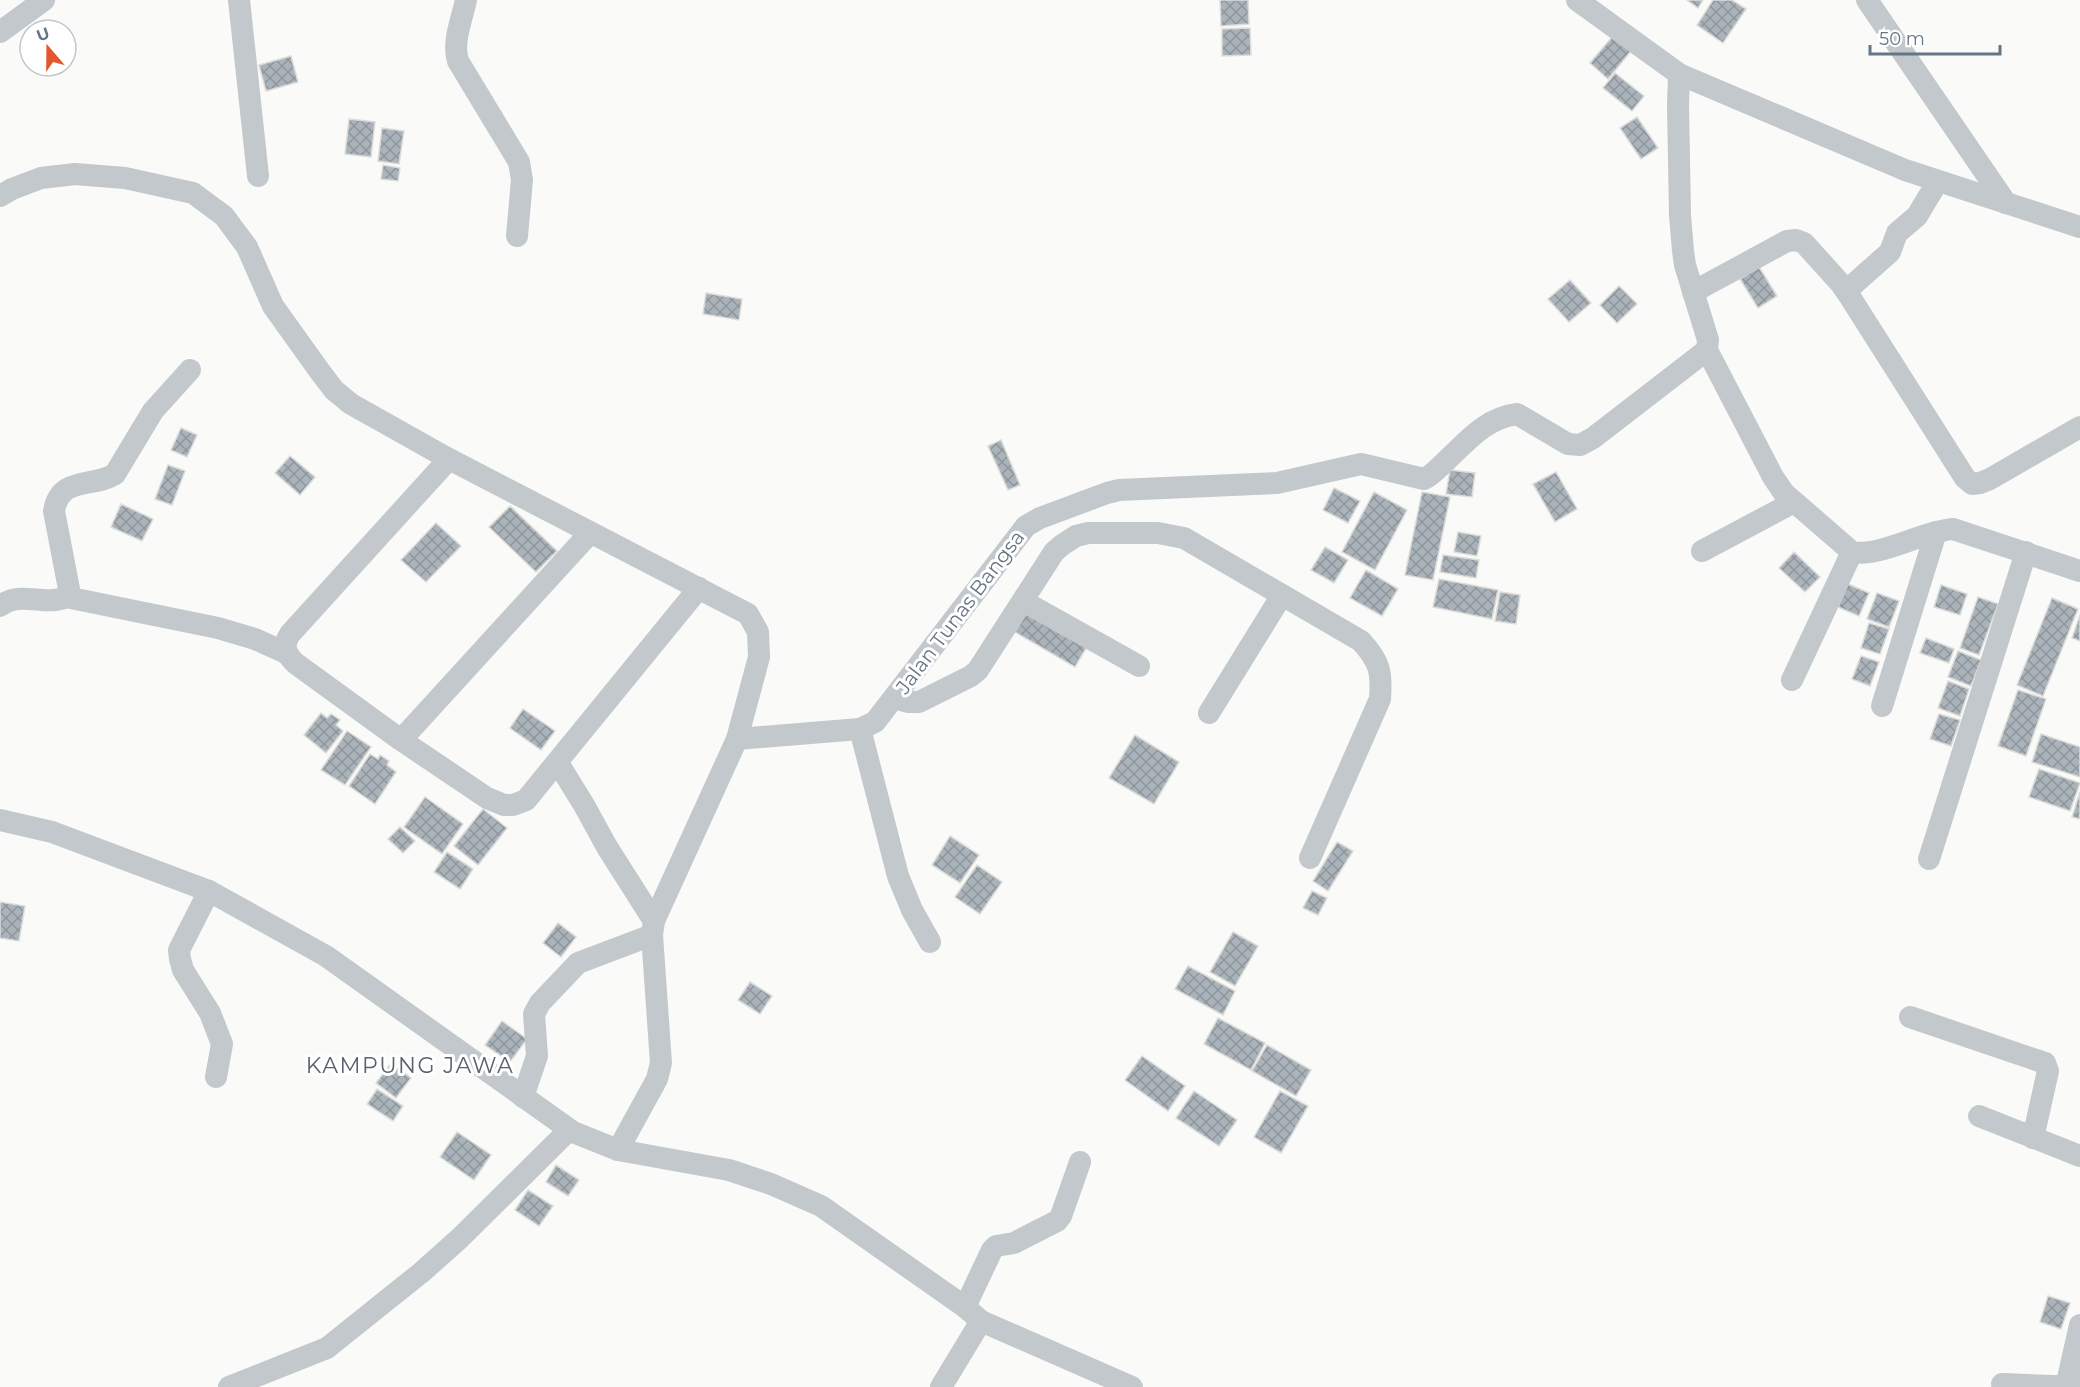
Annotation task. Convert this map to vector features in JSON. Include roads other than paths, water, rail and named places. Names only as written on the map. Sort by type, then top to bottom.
[{"type":"street","points":[[0,32],[44,0]]},
{"type":"street","points":[[239,0],[258,176]]},
{"type":"street","points":[[466,0],[456,44],[456,54],[519,162],[522,180],[517,236]]},
{"type":"street","points":[[1577,0],[1680,74],[1905,171],[2080,227]]},
{"type":"street","points":[[1867,0],[2006,203]]},
{"type":"street","points":[[1680,74],[1678,105],[1680,215],[1685,265],[1708,340],[1707,350],[1773,477],[1784,493],[1852,552],[1866,553],[1936,532],[1957,530],[2080,571]]},
{"type":"street","points":[[0,196],[41,178],[75,174],[125,178],[193,193],[224,216],[247,247],[273,306],[334,390],[351,404],[449,459],[748,614],[758,632],[759,657],[737,739],[653,928],[578,963],[540,1003],[534,1014],[537,1056],[523,1097]]},
{"type":"street","points":[[1846,291],[1890,252],[1898,233],[1917,216],[1938,181]]},
{"type":"street","points":[[1693,292],[1779,246],[1796,240],[1803,243],[1846,291],[1965,478],[1972,484],[1990,479],[2080,427]]},
{"type":"street","name":"Jalan Tunas Bangsa","points":[[860,729],[875,722],[1019,532],[1040,518],[1119,490],[1277,483],[1361,464],[1424,479],[1482,427],[1500,418],[1517,414],[1568,444],[1580,445],[1602,432],[1707,350]]},
{"type":"street","points":[[66,597],[69,589],[54,511],[55,504],[59,497],[71,487],[115,474],[153,411],[190,370]]},
{"type":"street","points":[[286,653],[285,646],[290,634],[449,459]]},
{"type":"street","points":[[1702,551],[1794,502]]},
{"type":"street","points":[[1881,705],[1936,532]]},
{"type":"street","points":[[401,740],[590,533]]},
{"type":"street","points":[[894,698],[919,702],[971,676],[978,670],[1054,552],[1076,537],[1088,533],[1158,533],[1184,538],[1361,641],[1375,656],[1382,678],[1380,699],[1310,858]]},
{"type":"street","points":[[1792,680],[1852,552]]},
{"type":"street","points":[[1929,859],[2026,552]]},
{"type":"street","points":[[0,606],[14,598],[55,600],[66,597],[218,628],[255,639],[286,653],[295,663],[401,740],[487,798],[513,806],[526,800],[558,763],[699,588]]},
{"type":"street","points":[[1209,713],[1282,595]]},
{"type":"street","points":[[1023,601],[1139,666]]},
{"type":"street","points":[[737,739],[860,729],[898,876],[912,910],[930,942]]},
{"type":"street","points":[[558,763],[653,928],[661,1063],[657,1079],[618,1150]]},
{"type":"street","points":[[0,820],[52,832],[209,891],[326,956],[569,1130],[618,1150],[729,1170],[771,1184],[821,1206],[973,1314],[1132,1387]]},
{"type":"street","points":[[209,891],[179,950],[183,970],[210,1013],[222,1044],[216,1077]]},
{"type":"street","points":[[1910,1017],[2045,1063],[2048,1071],[2033,1138]]},
{"type":"street","points":[[1979,1116],[2080,1155]]},
{"type":"street","points":[[229,1387],[327,1348],[430,1266],[569,1130]]},
{"type":"street","points":[[941,1387],[973,1314],[992,1250],[996,1246],[1014,1244],[1057,1221],[1080,1161]]},
{"type":"street","points":[[2066,1386],[2080,1325]]},
{"type":"street","points":[[2002,1384],[2078,1387]]},
{"type":"district","name":"KAMPUNG JAWA","points":[[410,1065]]}]
